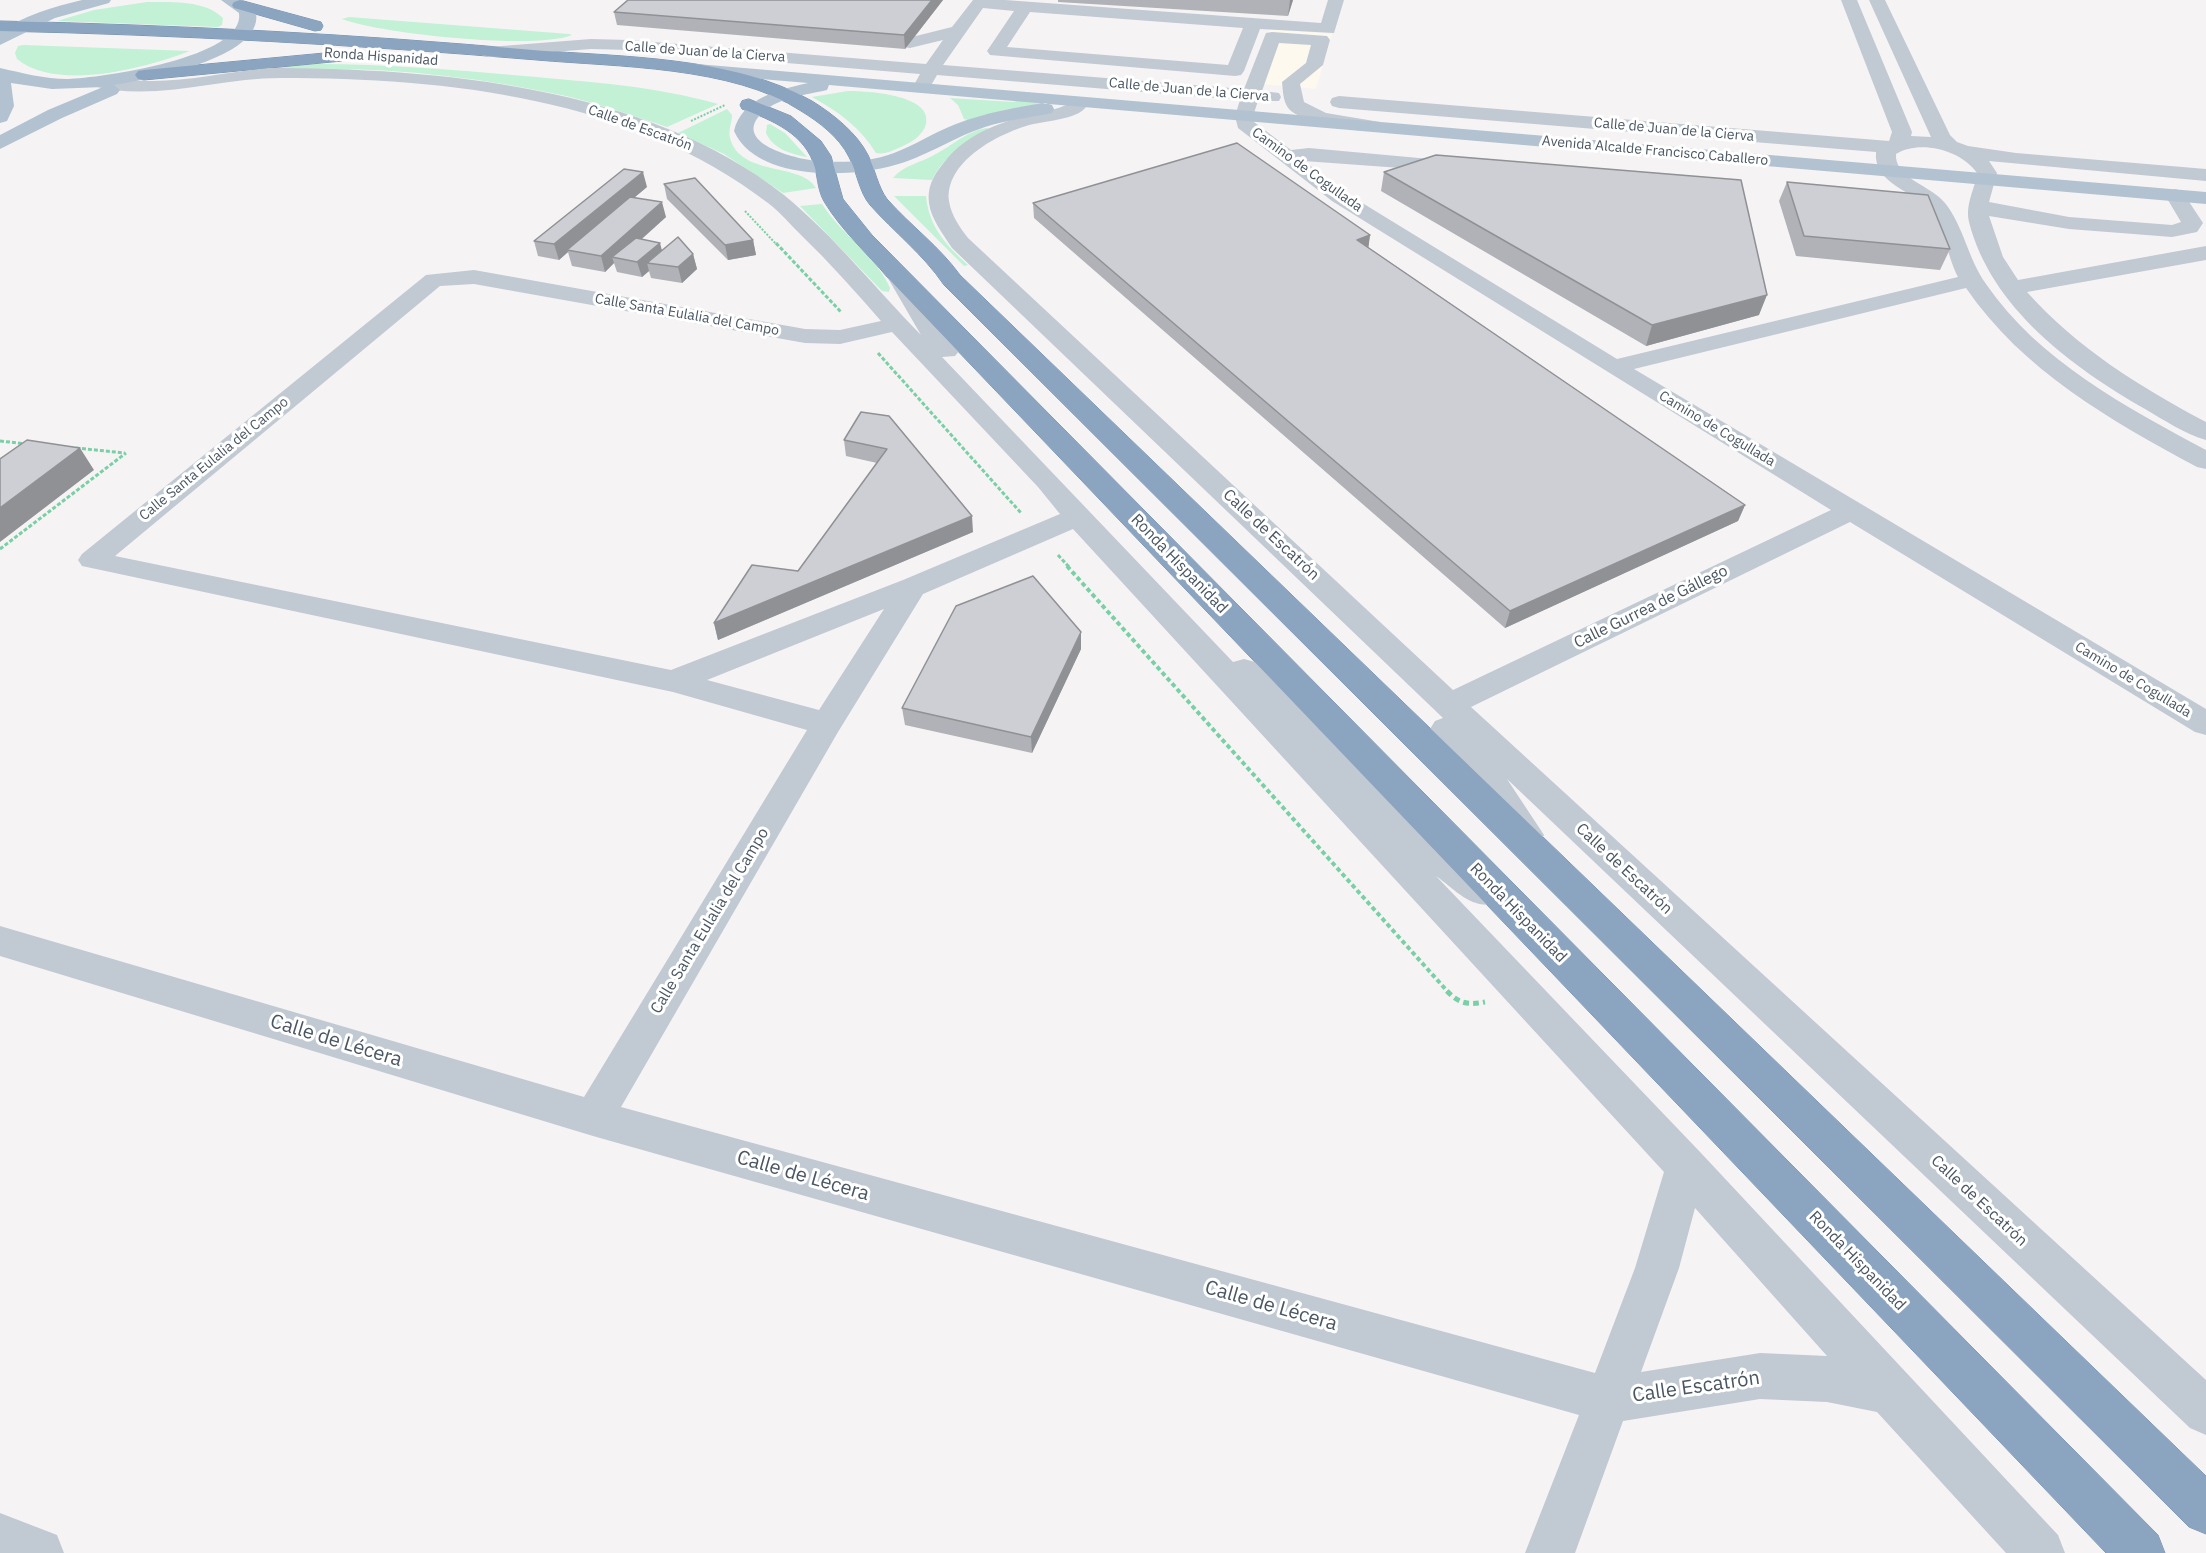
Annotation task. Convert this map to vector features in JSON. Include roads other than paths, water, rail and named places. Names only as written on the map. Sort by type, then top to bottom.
[{"type":"highway","points":[[235,2],[374,41]]},
{"type":"highway","points":[[0,14],[74,6]]},
{"type":"highway","name":"Ronda Hispanidad","points":[[0,26],[242,33],[374,41],[663,66],[712,73],[767,88],[816,111],[850,142],[864,165],[876,199],[937,259],[952,280],[2206,1510]]},
{"type":"highway","name":"Ronda Hispanidad","points":[[0,40],[224,46],[629,79],[695,89]]},
{"type":"highway","points":[[142,75],[237,64],[355,56]]},
{"type":"highway","name":"Ronda Hispanidad","points":[[735,100],[797,128],[818,152],[825,167],[829,192],[842,215],[896,273],[2140,1553]]},
{"type":"main road","points":[[0,40],[21,26],[74,6],[102,0]]},
{"type":"main road","points":[[0,117],[5,105],[0,73],[40,83],[98,82],[142,75],[189,62],[224,46],[242,33],[248,25],[249,18],[235,2]]},
{"type":"main road","name":"Ronda Hispanidad","points":[[663,66],[847,72],[921,88]]},
{"type":"main road","name":"Ronda Hispanidad","points":[[757,108],[847,72]]},
{"type":"main road","points":[[0,143],[56,114],[142,75]]},
{"type":"main road","points":[[757,108],[746,122],[744,129],[745,136],[756,149],[785,162],[825,167],[864,165],[910,154],[939,138],[944,127],[941,110],[921,88]]},
{"type":"main road","name":"Avenida Alcalde Francisco Caballero","points":[[921,88],[1022,94],[1104,104],[1247,106],[1377,127],[2206,198]]},
{"type":"main road","name":"Avenida Alcalde Francisco Caballero","points":[[939,138],[980,122],[1015,113],[1104,104]]},
{"type":"street","points":[[921,88],[980,2],[1328,29],[1336,0]]},
{"type":"street","points":[[1849,0],[1902,132],[1895,146],[1884,154],[1891,171],[1903,182],[1927,197],[1938,208],[1972,280],[1989,304],[2017,336],[2056,369],[2139,425],[2206,461]]},
{"type":"street","points":[[1877,0],[1941,137],[1982,164],[1987,178],[1979,196],[1979,221],[1986,242],[2000,270],[2028,309],[2080,355],[2149,402],[2206,432]]},
{"type":"street","points":[[1030,5],[996,51],[1235,70],[1253,24]]},
{"type":"street","points":[[1035,54],[1063,10]]},
{"type":"street","points":[[1075,58],[1101,12]]},
{"type":"street","points":[[1116,61],[1138,15]]},
{"type":"street","points":[[1144,87],[1177,18]]},
{"type":"street","points":[[1186,90],[1215,21]]},
{"type":"street","points":[[910,43],[958,31]]},
{"type":"street","points":[[1247,106],[1272,37],[1322,40],[1314,65],[1291,82],[1294,99],[1298,106],[1313,113],[1377,127]]},
{"type":"street","name":"Calle de Juan de la Cierva","points":[[489,52],[591,44],[847,72],[935,65],[1186,90],[1247,106],[1294,99],[1772,138],[1895,146],[1922,142],[1958,150]]},
{"type":"street","points":[[847,72],[892,48]]},
{"type":"street","name":"Calle de Escatrón","points":[[98,82],[120,86],[154,87],[267,73],[400,77],[453,82],[540,97],[636,124],[682,142],[724,163],[777,200],[840,261],[1047,481],[1077,517],[1686,1167],[2040,1553]]},
{"type":"street","name":"Camino de Cogullada","points":[[1247,106],[1245,124],[1339,197],[1613,367],[2206,724]]},
{"type":"street","name":"Calle de Escatrón","points":[[1077,107],[1062,114],[1009,126],[981,140],[953,162],[938,194],[944,218],[960,243],[1449,705],[2206,1412]]},
{"type":"street","points":[[613,135],[636,124]]},
{"type":"street","points":[[1568,144],[1607,138],[1772,138]]},
{"type":"street","points":[[1958,150],[2016,159],[2205,175]]},
{"type":"street","points":[[1287,157],[1309,154],[1471,167]]},
{"type":"street","points":[[1390,161],[1367,185],[1494,269]]},
{"type":"street","points":[[1979,206],[2069,223],[2160,231],[2188,227],[2198,218],[2175,195]]},
{"type":"street","points":[[2013,288],[2206,253]]},
{"type":"street","name":"Calle de Escatrón","points":[[937,259],[1003,302],[1044,324]]},
{"type":"street","name":"Ronda Hispanidad","points":[[896,273],[933,336],[1015,423],[1047,481]]},
{"type":"street","name":"Calle Santa Eulalia del Campo","points":[[827,724],[673,681],[92,560],[434,280],[474,277],[805,336],[840,337],[897,324]]},
{"type":"street","points":[[1613,367],[1972,280]]},
{"type":"street","name":"Calle Gurrea de Gállego","points":[[1449,705],[1853,510]]},
{"type":"street","points":[[673,681],[913,587],[1077,517]]},
{"type":"street","name":"Ronda Hispanidad","points":[[1270,534],[1302,586],[1457,740],[1489,778],[1541,857]]},
{"type":"street","name":"Calle Santa Eulalia del Campo","points":[[593,1118],[827,724],[913,587]]},
{"type":"street","name":"Calle de Escatrón","points":[[1173,617],[1295,709],[1446,864],[1542,938]]},
{"type":"street","name":"Calle de Lécera","points":[[0,941],[593,1118],[1608,1400]]},
{"type":"street","name":"Calle Escatrón","points":[[1550,1553],[1657,1268],[1686,1167]]},
{"type":"street","name":"Calle Escatrón","points":[[1608,1400],[1761,1376],[1827,1379],[1890,1392]]},
{"type":"street","points":[[0,1538],[39,1553]]}]
